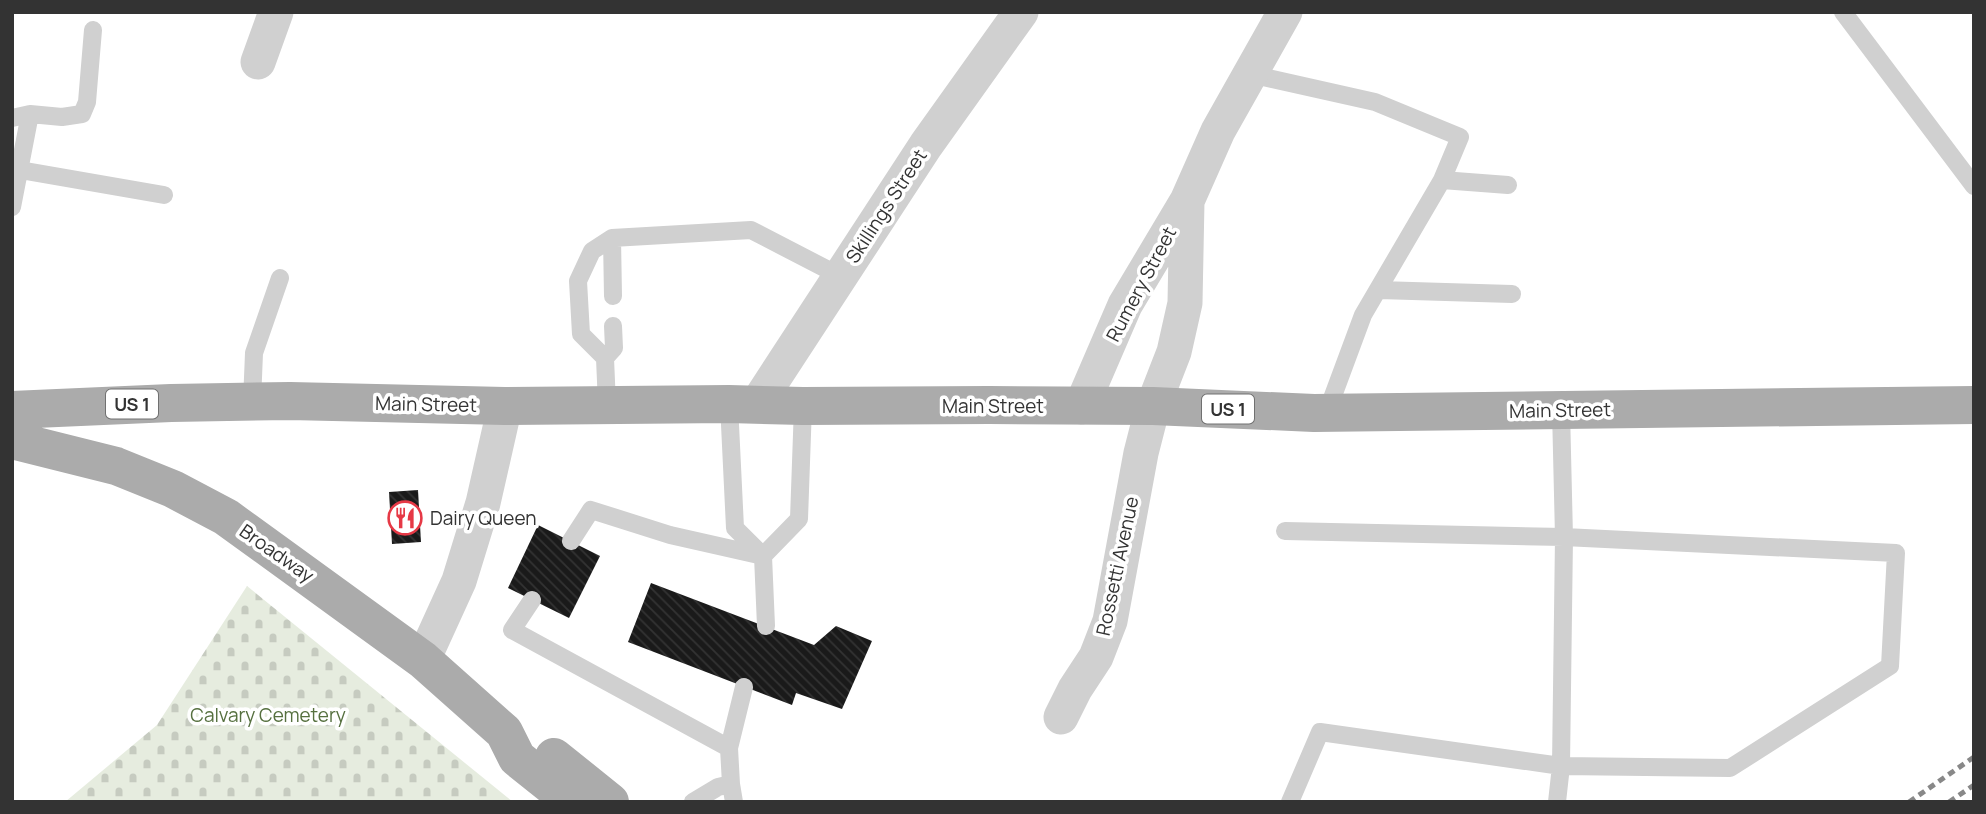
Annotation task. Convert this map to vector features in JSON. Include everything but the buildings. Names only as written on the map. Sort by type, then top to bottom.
[{"type":"main road","name":"Main Street","points":[[12,410],[252,402],[505,406],[1153,406],[1327,412],[1974,405]]},
{"type":"main road","name":"Broadway","points":[[12,440],[116,466],[173,489],[226,517],[423,660],[504,732],[517,758],[572,802]]},
{"type":"main road","name":"Broadway","points":[[504,732],[527,735],[610,802]]},
{"type":"street","points":[[258,62],[276,12]]},
{"type":"street","name":"Skillings Street","points":[[743,404],[840,276],[926,145],[1021,12]]},
{"type":"street","name":"Rumery Street","points":[[1081,407],[1125,305],[1187,201],[1218,131],[1285,12]]},
{"type":"street","name":"Rumery Street","points":[[1153,406],[1174,352],[1185,303],[1187,201]]},
{"type":"street","points":[[423,660],[463,568],[483,503],[505,406]]},
{"type":"street","name":"Rossetti Avenue","points":[[1061,717],[1075,688],[1096,657],[1110,621],[1141,453],[1153,406]]},
{"type":"lane","points":[[1843,12],[1974,186]]},
{"type":"lane","points":[[12,118],[30,114],[62,117],[82,114],[87,102],[93,30]]},
{"type":"lane","points":[[1250,74],[1375,102],[1460,137],[1442,180],[1363,315],[1327,412]]},
{"type":"lane","points":[[12,207],[30,114]]},
{"type":"lane","points":[[20,170],[164,195]]},
{"type":"lane","points":[[1442,180],[1508,185]]},
{"type":"lane","points":[[607,405],[605,358],[581,334],[578,281],[592,251],[612,238],[751,230],[840,276]]},
{"type":"lane","points":[[612,238],[612,296]]},
{"type":"lane","points":[[252,402],[254,353],[280,278]]},
{"type":"lane","points":[[1379,290],[1512,294]]},
{"type":"lane","points":[[605,358],[614,348],[613,326]]},
{"type":"lane","points":[[743,404],[735,528],[763,556],[766,626]]},
{"type":"lane","points":[[763,556],[799,519],[803,406]]},
{"type":"lane","points":[[1557,802],[1561,766],[1564,537],[1561,410]]},
{"type":"lane","points":[[571,541],[592,510],[670,536],[763,556]]},
{"type":"lane","points":[[1285,531],[1564,537],[1896,553],[1890,666],[1730,768],[1561,766],[1320,732],[1290,802]]},
{"type":"lane","points":[[532,600],[512,630],[729,748]]},
{"type":"lane","points":[[693,802],[718,787],[732,793],[729,748],[744,687]]},
{"type":"green space","name":"Calvary Cemetery","points":[[247,586],[513,802],[65,802],[157,725]]},
{"type":"railway","points":[[1909,802],[1974,757]]},
{"type":"railway","points":[[1949,802],[1974,785]]},
{"type":"place","name":"Dairy Queen","points":[[405,518]]}]
